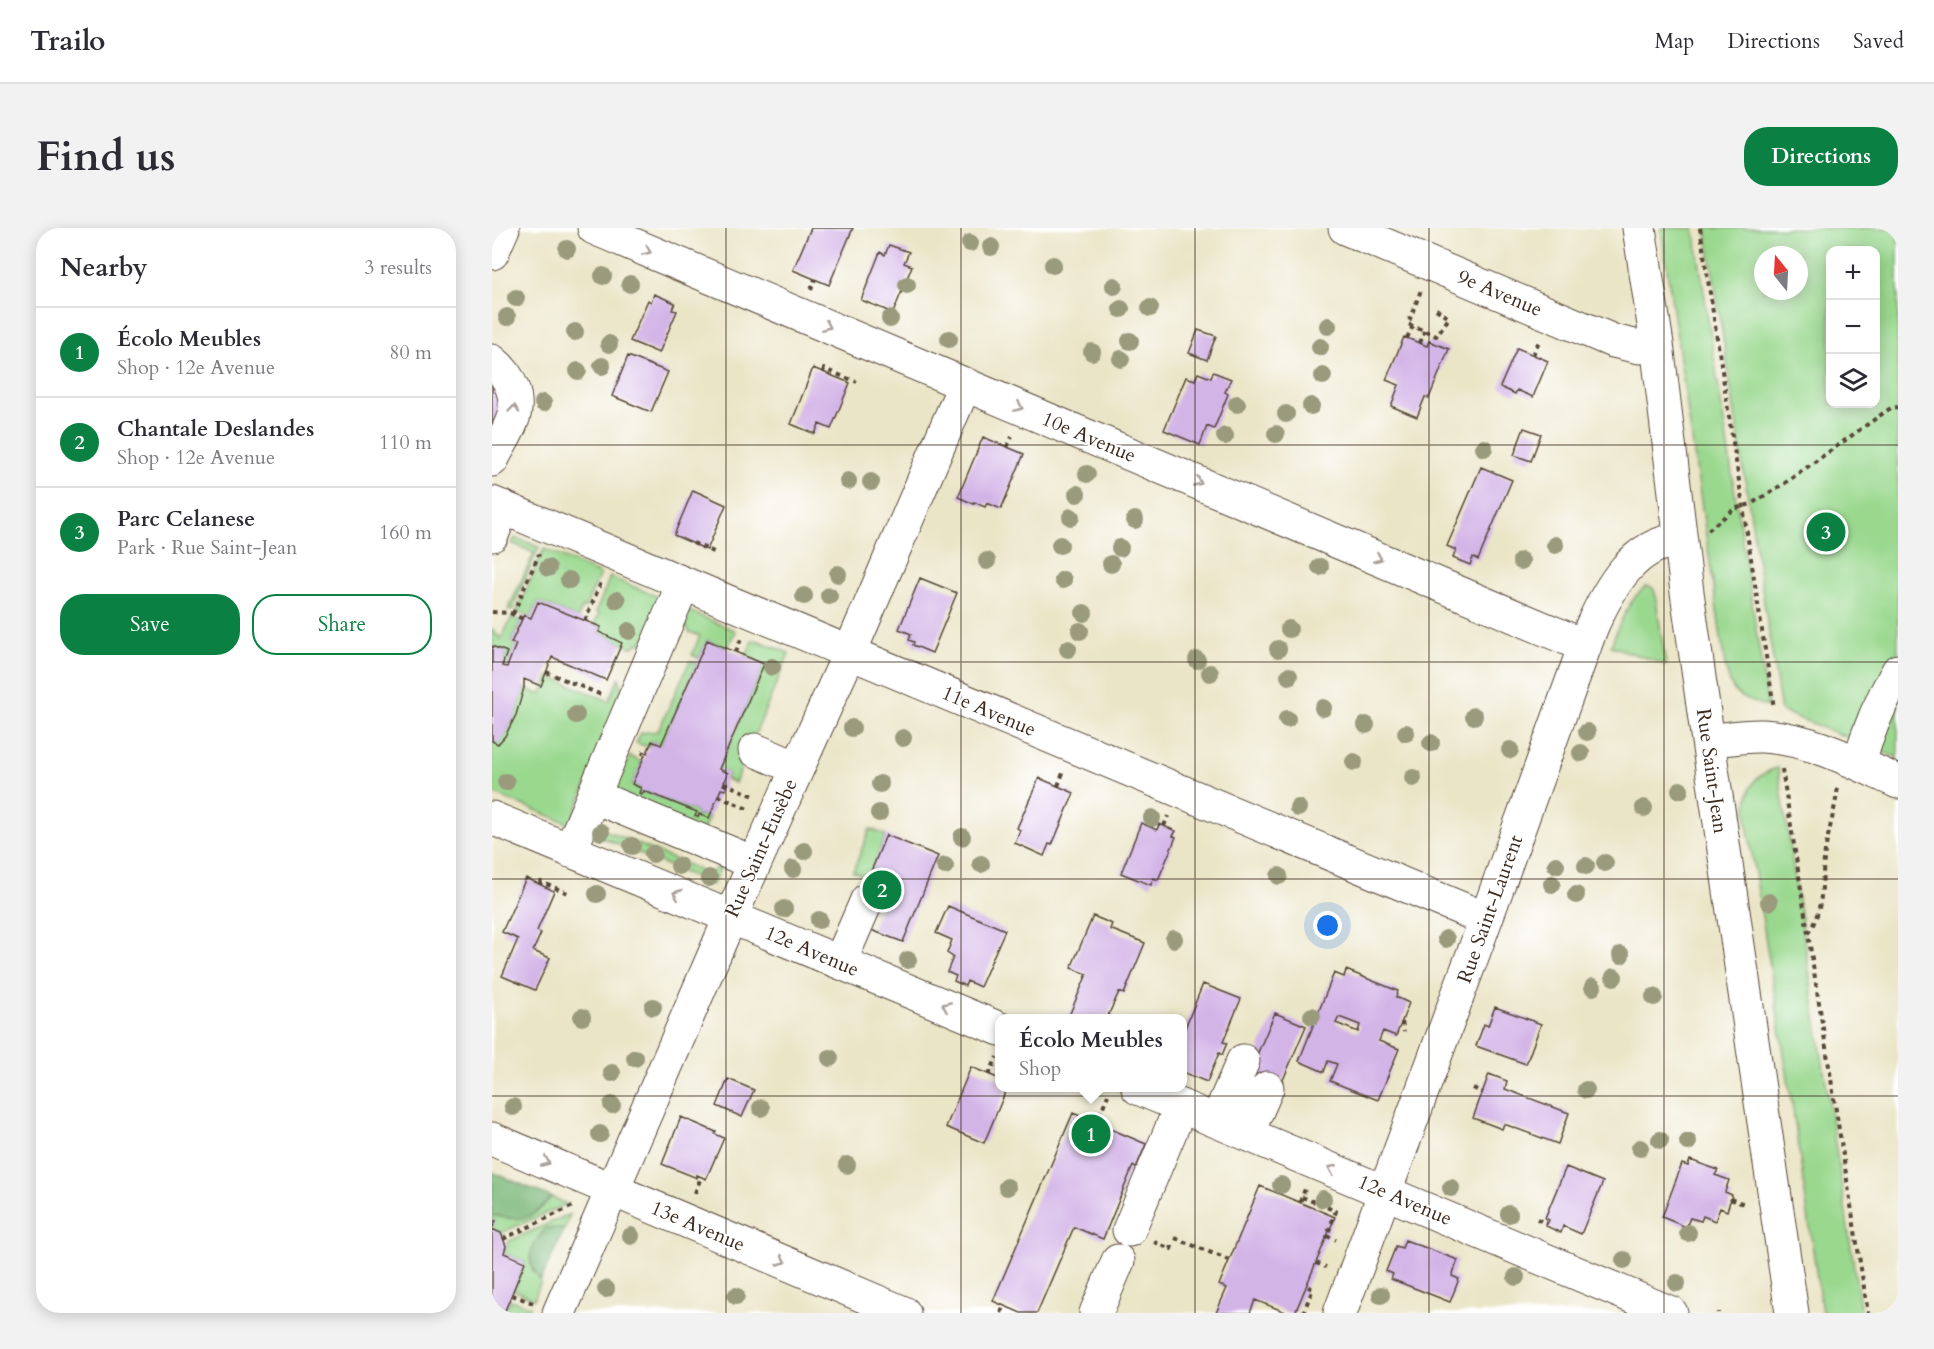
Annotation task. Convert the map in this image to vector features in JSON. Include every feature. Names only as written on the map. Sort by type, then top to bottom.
[{"type":"street","points":[[492,253],[503,228]]},
{"type":"street","name":"10e Avenue","points":[[594,228],[1585,646]]},
{"type":"street","name":"9e Avenue","points":[[1345,228],[1613,341],[1639,347],[1657,344]]},
{"type":"street","name":"Rue Saint-Jean","points":[[1639,228],[1657,344],[1693,536],[1708,741],[1792,1313]]},
{"type":"street","points":[[492,361],[510,383],[515,402],[513,419],[492,460]]},
{"type":"street","name":"Rue Saint-Eusèbe","points":[[547,1308],[612,1189],[965,384]]},
{"type":"street","name":"11e Avenue","points":[[496,515],[683,584],[1486,919]]},
{"type":"street","name":"Rue Saint-Laurent","points":[[1340,1313],[1585,646],[1606,596],[1627,569],[1649,549],[1693,536]]},
{"type":"street","points":[[570,851],[683,584]]},
{"type":"street","points":[[1859,763],[1874,718],[1898,671]]},
{"type":"street","points":[[1708,741],[1750,736],[1812,744],[1898,782]]},
{"type":"street","points":[[755,750],[797,768]]},
{"type":"street","points":[[593,796],[754,863]]},
{"type":"street","name":"12e Avenue","points":[[492,818],[995,1027]]},
{"type":"street","points":[[840,962],[867,900]]},
{"type":"street","points":[[1217,1121],[1243,1060]]},
{"type":"street","points":[[1248,1134],[1267,1089]]},
{"type":"street","name":"12e Avenue","points":[[1127,1092],[1181,1106],[1671,1313]]},
{"type":"street","points":[[1129,1230],[1181,1106]]},
{"type":"street","name":"13e Avenue","points":[[492,1139],[904,1313]]},
{"type":"street","points":[[1096,1313],[1118,1261]]},
{"type":"path","points":[[1700,228],[1774,709]]},
{"type":"path","points":[[1407,338],[1413,326],[1436,336],[1449,318],[1436,309]]},
{"type":"path","points":[[1420,343],[1424,331]]},
{"type":"path","points":[[823,372],[824,369],[857,382]]},
{"type":"path","points":[[1693,536],[1734,509],[1744,507],[1764,496],[1817,462],[1891,408],[1898,407]]},
{"type":"path","points":[[693,543],[716,554]]},
{"type":"path","points":[[513,614],[542,546]]},
{"type":"path","points":[[585,621],[606,572]]},
{"type":"path","points":[[492,612],[513,614],[523,619]]},
{"type":"path","points":[[546,672],[608,698]]},
{"type":"path","points":[[1808,933],[1818,914],[1825,853],[1840,778],[1844,771],[1859,763]]},
{"type":"path","points":[[1782,765],[1868,1313]]},
{"type":"path","points":[[724,783],[756,797]]},
{"type":"path","points":[[718,796],[750,810]]},
{"type":"path","points":[[540,885],[541,882],[570,894]]},
{"type":"path","points":[[1402,1022],[1404,1032]]},
{"type":"path","points":[[989,1075],[995,1061]]},
{"type":"path","points":[[1473,1088],[1483,1093]]},
{"type":"path","points":[[1096,1123],[1122,1092]]},
{"type":"path","points":[[694,1196],[701,1177]]},
{"type":"path","points":[[1302,1197],[1336,1211],[1327,1236]]},
{"type":"path","points":[[1730,1199],[1753,1207]]},
{"type":"path","points":[[503,1239],[576,1204]]},
{"type":"path","points":[[1537,1219],[1547,1224]]},
{"type":"path","points":[[1175,1238],[1229,1260]]},
{"type":"path","points":[[1303,1313],[1312,1289],[1306,1286]]},
{"type":"path","points":[[512,1295],[547,1308]]},
{"type":"path","points":[[1001,1313],[1004,1306]]},
{"type":"green space","points":[[1661,228],[1694,228],[1768,707],[1738,694],[1730,684],[1725,665]]},
{"type":"green space","points":[[1706,228],[1898,228],[1898,758],[1781,711]]},
{"type":"green space","points":[[515,538],[539,547],[512,610],[508,610],[534,553],[512,543]]},
{"type":"green space","points":[[544,549],[600,574],[578,618],[538,602],[531,618],[517,611]]},
{"type":"green space","points":[[610,577],[663,599],[645,640],[631,648],[599,632],[601,627],[594,624],[599,614],[596,612]]},
{"type":"green space","points":[[1647,586],[1653,588],[1655,593],[1666,665],[1611,646],[1630,605]]},
{"type":"green space","points":[[689,611],[734,630],[727,648],[707,640],[699,658],[692,655],[700,636],[689,632],[684,622]]},
{"type":"green space","points":[[512,617],[521,621],[511,642],[516,644],[507,667],[502,666],[507,652],[492,646],[492,629],[501,639]]},
{"type":"green space","points":[[756,640],[789,653],[735,783],[726,779],[728,773],[719,769],[764,664],[746,657],[752,641]]},
{"type":"green space","points":[[690,661],[697,663],[661,745],[652,741],[649,747],[636,743],[641,733],[658,731]]},
{"type":"green space","points":[[549,676],[609,701],[619,678],[623,698],[570,824],[492,793],[492,741],[498,744],[511,725],[524,688],[541,695]]},
{"type":"green space","points":[[630,756],[642,762],[632,784],[641,788],[639,793],[642,794],[644,791],[697,812],[695,817],[699,814],[709,818],[701,833],[612,794]]},
{"type":"green space","points":[[1778,768],[1861,1313],[1822,1313],[1793,1110],[1747,823],[1750,788],[1760,776]]},
{"type":"green space","points":[[595,826],[709,874],[723,862],[713,885],[592,833]]},
{"type":"green space","points":[[870,829],[886,835],[868,878],[853,871]]},
{"type":"green space","points":[[492,1172],[551,1197],[537,1211],[525,1218],[492,1215]]},
{"type":"green space","points":[[551,1197],[567,1204],[501,1233],[492,1229],[495,1221],[492,1220],[492,1215],[510,1218],[525,1217],[538,1210]]},
{"type":"green space","points":[[570,1214],[564,1230],[557,1228],[530,1256],[532,1270],[541,1281],[534,1299],[514,1290],[525,1262],[504,1253],[509,1241]]},
{"type":"green space","points":[[546,1228],[564,1230],[541,1280],[535,1273],[530,1260],[536,1241]]},
{"type":"green space","points":[[510,1300],[530,1306],[527,1313],[504,1313]]},
{"type":"building","points":[[811,228],[853,228],[829,285],[793,270]]},
{"type":"building","points":[[889,245],[909,252],[904,263],[912,266],[893,313],[861,300],[880,252],[885,255]]},
{"type":"building","points":[[654,294],[675,303],[672,310],[677,311],[659,353],[630,341],[648,300],[651,302]]},
{"type":"building","points":[[1198,330],[1216,336],[1207,360],[1189,353]]},
{"type":"building","points":[[1404,337],[1427,346],[1429,341],[1449,349],[1429,398],[1425,397],[1417,417],[1391,406],[1399,385],[1386,380]]},
{"type":"building","points":[[1517,348],[1548,361],[1533,397],[1517,390],[1515,394],[1500,387]]},
{"type":"building","points":[[628,356],[668,372],[651,412],[612,396]]},
{"type":"building","points":[[813,368],[850,383],[831,429],[819,424],[815,434],[791,424]]},
{"type":"building","points":[[1213,372],[1231,379],[1225,392],[1228,394],[1214,429],[1207,426],[1200,445],[1164,430],[1186,377],[1195,380],[1198,373],[1211,378]]},
{"type":"building","points":[[492,376],[503,407],[492,439]]},
{"type":"building","points":[[1524,428],[1541,434],[1531,461],[1514,455]]},
{"type":"building","points":[[983,437],[1024,454],[1001,509],[987,503],[985,507],[974,502],[974,504],[958,497]]},
{"type":"building","points":[[1481,467],[1512,480],[1478,560],[1473,557],[1470,565],[1453,558],[1456,550],[1447,546]]},
{"type":"building","points":[[693,490],[726,505],[707,550],[674,535]]},
{"type":"building","points":[[920,578],[957,593],[932,653],[913,645],[914,642],[909,640],[911,634],[899,629]]},
{"type":"building","points":[[538,602],[601,627],[599,632],[622,643],[606,680],[552,657],[541,686],[524,679],[524,688],[516,715],[498,744],[492,741],[492,646],[507,652],[502,666],[507,667],[516,644],[511,643],[524,615],[531,618]]},
{"type":"building","points":[[707,640],[764,664],[719,769],[728,773],[723,785],[727,787],[725,790],[721,789],[709,818],[699,814],[698,817],[695,816],[697,812],[644,791],[642,794],[639,793],[641,788],[632,784],[645,755],[642,754],[643,751],[647,753],[652,741],[661,745]]},
{"type":"building","points":[[1039,778],[1074,793],[1052,845],[1049,844],[1044,856],[1015,843],[1020,830],[1017,828]]},
{"type":"building","points":[[1141,823],[1157,830],[1159,824],[1176,831],[1173,836],[1176,837],[1158,880],[1153,878],[1151,885],[1121,873]]},
{"type":"building","points":[[886,835],[938,856],[903,942],[871,930],[885,896],[864,888]]},
{"type":"building","points":[[526,878],[554,891],[537,931],[541,933],[533,951],[550,958],[535,990],[502,976],[518,939],[502,932]]},
{"type":"building","points":[[948,906],[1005,930],[980,987],[967,981],[965,986],[954,981],[956,976],[947,972],[953,957],[947,953],[952,940],[936,933]]},
{"type":"building","points":[[1093,916],[1112,924],[1110,929],[1145,943],[1124,994],[1119,992],[1109,1014],[1070,1014],[1087,974],[1071,968]]},
{"type":"building","points":[[1346,970],[1398,991],[1396,997],[1409,1003],[1396,1036],[1383,1031],[1379,1041],[1399,1049],[1378,1100],[1330,1081],[1337,1064],[1328,1061],[1324,1072],[1299,1061],[1334,973],[1344,977]],"holes":[[[1339,1017],[1360,1025],[1358,1032],[1336,1023]]]},
{"type":"building","points":[[1203,984],[1241,999],[1223,1042],[1227,1043],[1222,1055],[1219,1053],[1207,1082],[1187,1074],[1187,1023]]},
{"type":"building","points":[[1495,1007],[1541,1024],[1526,1064],[1476,1046],[1484,1024],[1488,1026]]},
{"type":"building","points":[[1275,1013],[1306,1026],[1280,1087],[1249,1073]]},
{"type":"building","points":[[971,1067],[995,1077],[995,1092],[1005,1092],[984,1143],[946,1127]]},
{"type":"building","points":[[1489,1074],[1507,1081],[1505,1089],[1569,1113],[1558,1144],[1504,1124],[1502,1129],[1473,1118]]},
{"type":"building","points":[[728,1079],[754,1090],[742,1117],[717,1106]]},
{"type":"building","points":[[1073,1113],[1146,1144],[1136,1168],[1133,1166],[1103,1239],[1074,1227],[1037,1313],[1021,1313],[993,1301]]},
{"type":"building","points":[[681,1117],[716,1132],[715,1134],[724,1138],[706,1179],[697,1175],[697,1178],[662,1164]]},
{"type":"building","points":[[1690,1160],[1718,1170],[1715,1175],[1729,1180],[1725,1192],[1732,1195],[1727,1211],[1720,1208],[1715,1221],[1703,1216],[1701,1221],[1690,1218],[1686,1227],[1662,1217],[1682,1164],[1688,1166]]},
{"type":"building","points":[[1566,1167],[1603,1182],[1581,1234],[1563,1226],[1561,1233],[1546,1226],[1549,1220],[1545,1218]]},
{"type":"building","points":[[1260,1186],[1335,1217],[1295,1313],[1288,1313],[1255,1300],[1250,1313],[1216,1313],[1227,1288],[1219,1285]]},
{"type":"building","points":[[492,1229],[501,1233],[506,1246],[504,1253],[525,1262],[504,1313],[492,1313]]},
{"type":"building","points":[[1405,1240],[1458,1260],[1452,1276],[1459,1279],[1450,1302],[1391,1279],[1393,1274],[1386,1271],[1396,1246],[1402,1248]]},
{"type":"place","name":"Parc Celanese","points":[[1826,532]]},
{"type":"place","name":"Chantale Deslandes","points":[[882,890]]},
{"type":"place","name":"Écolo Meubles","points":[[1091,1134]]}]
